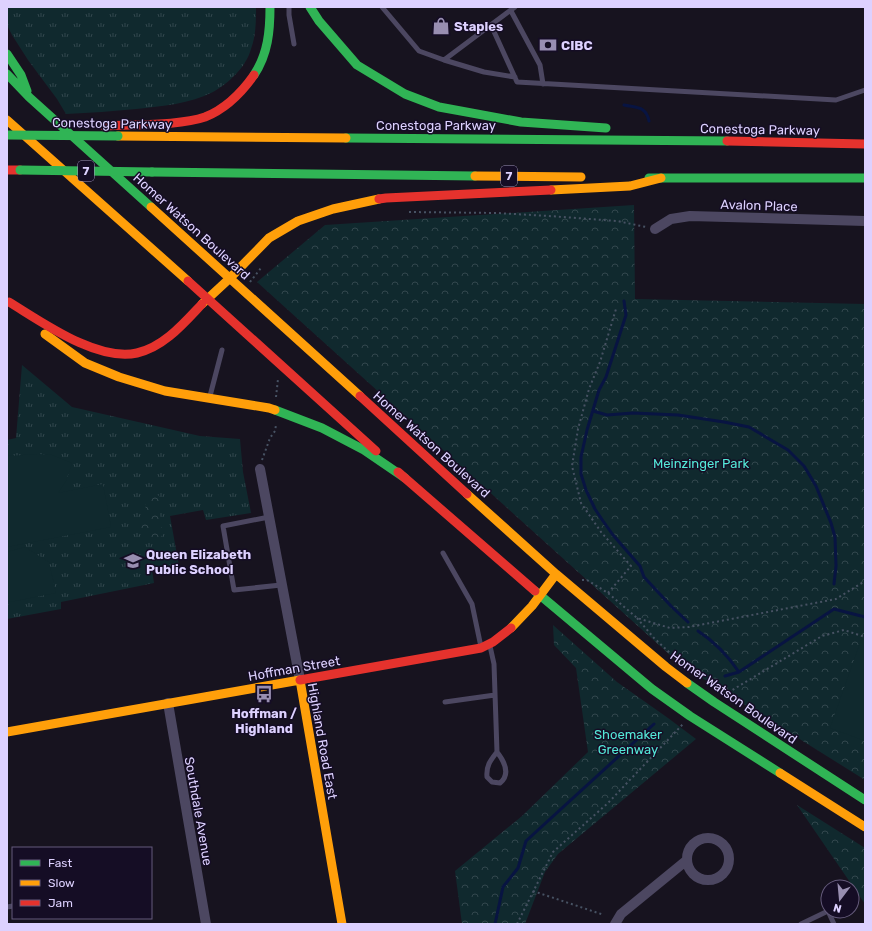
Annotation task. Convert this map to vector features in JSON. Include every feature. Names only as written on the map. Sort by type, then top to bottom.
[{"type":"main road","points":[[38,136],[58,129],[173,122],[202,118],[220,109],[247,86],[260,66],[267,46],[270,7]]},
{"type":"main road","points":[[310,7],[357,65],[405,94],[439,107],[521,122],[615,129]]},
{"type":"main road","points":[[7,54],[21,75],[29,97]]},
{"type":"main road","name":"Homer Watson Boulevard","points":[[7,74],[29,97],[556,574],[666,667],[714,702],[865,800]]},
{"type":"main road","points":[[7,120],[207,298],[405,478],[633,675],[690,716],[865,827]]},
{"type":"main road","points":[[646,131],[662,132],[700,140]]},
{"type":"main road","name":"Conestoga Parkway","points":[[7,135],[700,140],[865,144]]},
{"type":"main road","name":"7","points":[[7,170],[590,177]]},
{"type":"main road","points":[[613,178],[865,178]]},
{"type":"main road","points":[[8,301],[59,332],[94,349],[118,354],[137,353],[158,344],[179,329],[207,298],[230,279],[269,238],[298,220],[333,209],[386,198],[630,186],[661,178]]},
{"type":"main road","points":[[8,301],[35,327],[85,363],[120,377],[165,392],[269,408],[322,428],[364,450],[405,478]]},
{"type":"main road","name":"Hoffman Street","points":[[7,732],[485,646],[502,636],[520,618],[556,574]]},
{"type":"main road","name":"Highland Road East","points":[[300,680],[342,924]]},
{"type":"street","name":"Avalon Place","points":[[655,229],[672,219],[690,216],[865,221]]},
{"type":"street","name":"Highland Road East","points":[[260,469],[300,680]]},
{"type":"street","name":"Southdale Avenue","points":[[168,703],[206,924]]},
{"type":"street","points":[[615,924],[621,914],[687,860],[691,846],[696,842],[705,838],[712,838],[719,841],[724,846],[728,854],[727,868],[717,878],[710,879],[697,877],[692,872],[687,860]]},
{"type":"lane","points":[[289,7],[294,44]]},
{"type":"lane","points":[[382,7],[419,51],[484,72],[515,77]]},
{"type":"lane","points":[[444,60],[513,9],[540,65],[543,84]]},
{"type":"lane","points":[[491,25],[517,82],[836,100],[865,90]]},
{"type":"lane","points":[[209,398],[222,350]]},
{"type":"lane","points":[[269,517],[223,526],[234,590],[282,584]]},
{"type":"lane","points":[[443,553],[472,604],[485,646],[494,664],[492,681],[495,695],[497,752],[503,760],[506,771],[504,780],[500,783],[492,782],[487,778],[487,769],[490,760],[497,752]]},
{"type":"lane","points":[[445,702],[495,695]]},
{"type":"lane","points":[[801,924],[828,911],[834,924]]},
{"type":"path","points":[[402,212],[497,213],[548,216],[616,221],[655,229]]},
{"type":"path","points":[[248,283],[262,266]]},
{"type":"path","points":[[608,594],[631,566],[601,532],[581,503],[572,466],[578,429],[589,389],[600,362],[616,309]]},
{"type":"path","points":[[578,580],[588,580],[608,594],[637,618],[654,638],[676,659]]},
{"type":"path","points":[[637,618],[670,628],[690,626],[836,599],[865,581]]},
{"type":"path","points":[[714,702],[737,686],[822,636],[844,630],[865,637]]},
{"type":"path","points":[[517,924],[554,852],[608,803],[673,736],[690,716]]},
{"type":"path","points":[[533,891],[604,915]]},
{"type":"green space","points":[[7,7],[256,7],[254,39],[249,56],[236,74],[225,84],[204,96],[185,102],[156,107],[66,114],[12,35],[7,25]]},
{"type":"green space","name":"Meinzinger Park","points":[[634,205],[635,299],[865,304],[865,780],[680,664],[257,282],[325,225]]},
{"type":"green space","points":[[22,365],[72,407],[200,436],[240,439],[243,472],[251,513],[206,520],[203,510],[170,516],[179,566],[152,570],[154,583],[61,602],[61,609],[7,619],[7,440],[16,438]]},
{"type":"green space","points":[[39,454],[52,455],[72,463],[66,481],[58,493],[103,484],[111,527],[7,547],[7,456]]},
{"type":"green space","points":[[156,493],[161,500],[160,515],[163,534],[159,539],[150,541],[142,535],[141,525],[146,517],[146,498],[149,495]]},
{"type":"green space","points":[[25,547],[49,562],[56,593],[10,602],[7,601],[7,552]]},
{"type":"green space","name":"Shoemaker Greenway","points":[[553,625],[617,682],[696,739],[558,854],[545,872],[525,924],[462,924],[455,871],[522,816],[588,752],[576,668],[554,645]]},
{"type":"green space","points":[[861,640],[865,642],[865,741],[830,728]]},
{"type":"green space","points":[[797,805],[865,848],[865,904],[860,897],[860,879],[848,879]]},
{"type":"waterway","points":[[624,105],[640,108],[646,113],[649,121]]},
{"type":"waterway","points":[[624,301],[626,315],[606,377],[599,390],[587,430],[581,457],[581,474],[586,490],[595,509],[613,535],[640,566],[644,577],[688,622]]},
{"type":"waterway","points":[[593,411],[607,415],[633,413],[678,415],[724,422],[749,427],[788,450],[804,466],[816,486],[831,523],[835,537],[836,566],[834,584]]},
{"type":"waterway","points":[[725,676],[739,672],[834,609],[865,617]]},
{"type":"waterway","points":[[698,631],[721,650],[739,672]]},
{"type":"waterway","points":[[495,924],[503,887],[518,868],[526,841],[654,724]]},
{"type":"traffic: fast","points":[[254,75],[259,67],[265,51],[270,7]]},
{"type":"traffic: fast","points":[[310,7],[319,21],[357,65],[405,94],[439,107],[521,122],[606,128]]},
{"type":"traffic: fast","points":[[7,54],[21,75],[27,91]]},
{"type":"traffic: fast","points":[[7,74],[29,97],[151,207]]},
{"type":"traffic: fast","points":[[7,135],[118,136]]},
{"type":"traffic: fast","points":[[346,138],[727,141]]},
{"type":"traffic: fast","points":[[20,170],[152,172]]},
{"type":"traffic: fast","points":[[152,172],[475,176]]},
{"type":"traffic: fast","points":[[649,178],[865,178]]},
{"type":"traffic: fast","points":[[275,410],[322,428],[364,450],[405,478]]},
{"type":"traffic: fast","points":[[535,591],[652,689],[690,716],[780,773]]},
{"type":"traffic: fast","points":[[687,683],[865,800]]},
{"type":"traffic: slow","points":[[7,120],[188,281]]},
{"type":"traffic: slow","points":[[118,136],[346,138]]},
{"type":"traffic: slow","points":[[475,176],[581,177]]},
{"type":"traffic: slow","points":[[551,190],[630,186],[661,178]]},
{"type":"traffic: slow","points":[[202,304],[269,238],[298,221],[333,209],[379,199]]},
{"type":"traffic: slow","points":[[151,207],[360,396]]},
{"type":"traffic: slow","points":[[45,334],[85,363],[119,377],[165,391],[275,410]]},
{"type":"traffic: slow","points":[[467,494],[556,574],[687,683]]},
{"type":"traffic: slow","points":[[511,628],[532,606],[556,574]]},
{"type":"traffic: slow","points":[[300,680],[342,924]]},
{"type":"traffic: slow","points":[[7,732],[300,680]]},
{"type":"traffic: slow","points":[[780,773],[865,827]]},
{"type":"traffic: jam","points":[[104,126],[182,122],[205,117],[226,105],[244,88],[254,75]]},
{"type":"traffic: jam","points":[[727,141],[865,144]]},
{"type":"traffic: jam","points":[[7,170],[20,170]]},
{"type":"traffic: jam","points":[[379,199],[551,190]]},
{"type":"traffic: jam","points":[[188,281],[376,451]]},
{"type":"traffic: jam","points":[[9,302],[70,338],[105,352],[121,354],[137,353],[147,350],[165,340],[202,304]]},
{"type":"traffic: jam","points":[[360,396],[467,494]]},
{"type":"traffic: jam","points":[[398,472],[535,591]]},
{"type":"traffic: jam","points":[[300,680],[481,648],[493,642],[511,628]]},
{"type":"place","name":"Staples","points":[[441,26]]},
{"type":"place","name":"CIBC","points":[[548,45]]},
{"type":"place","name":"Queen Elizabeth Public School","points":[[133,561]]},
{"type":"place","name":"Hoffman / Highland","points":[[264,694]]}]
